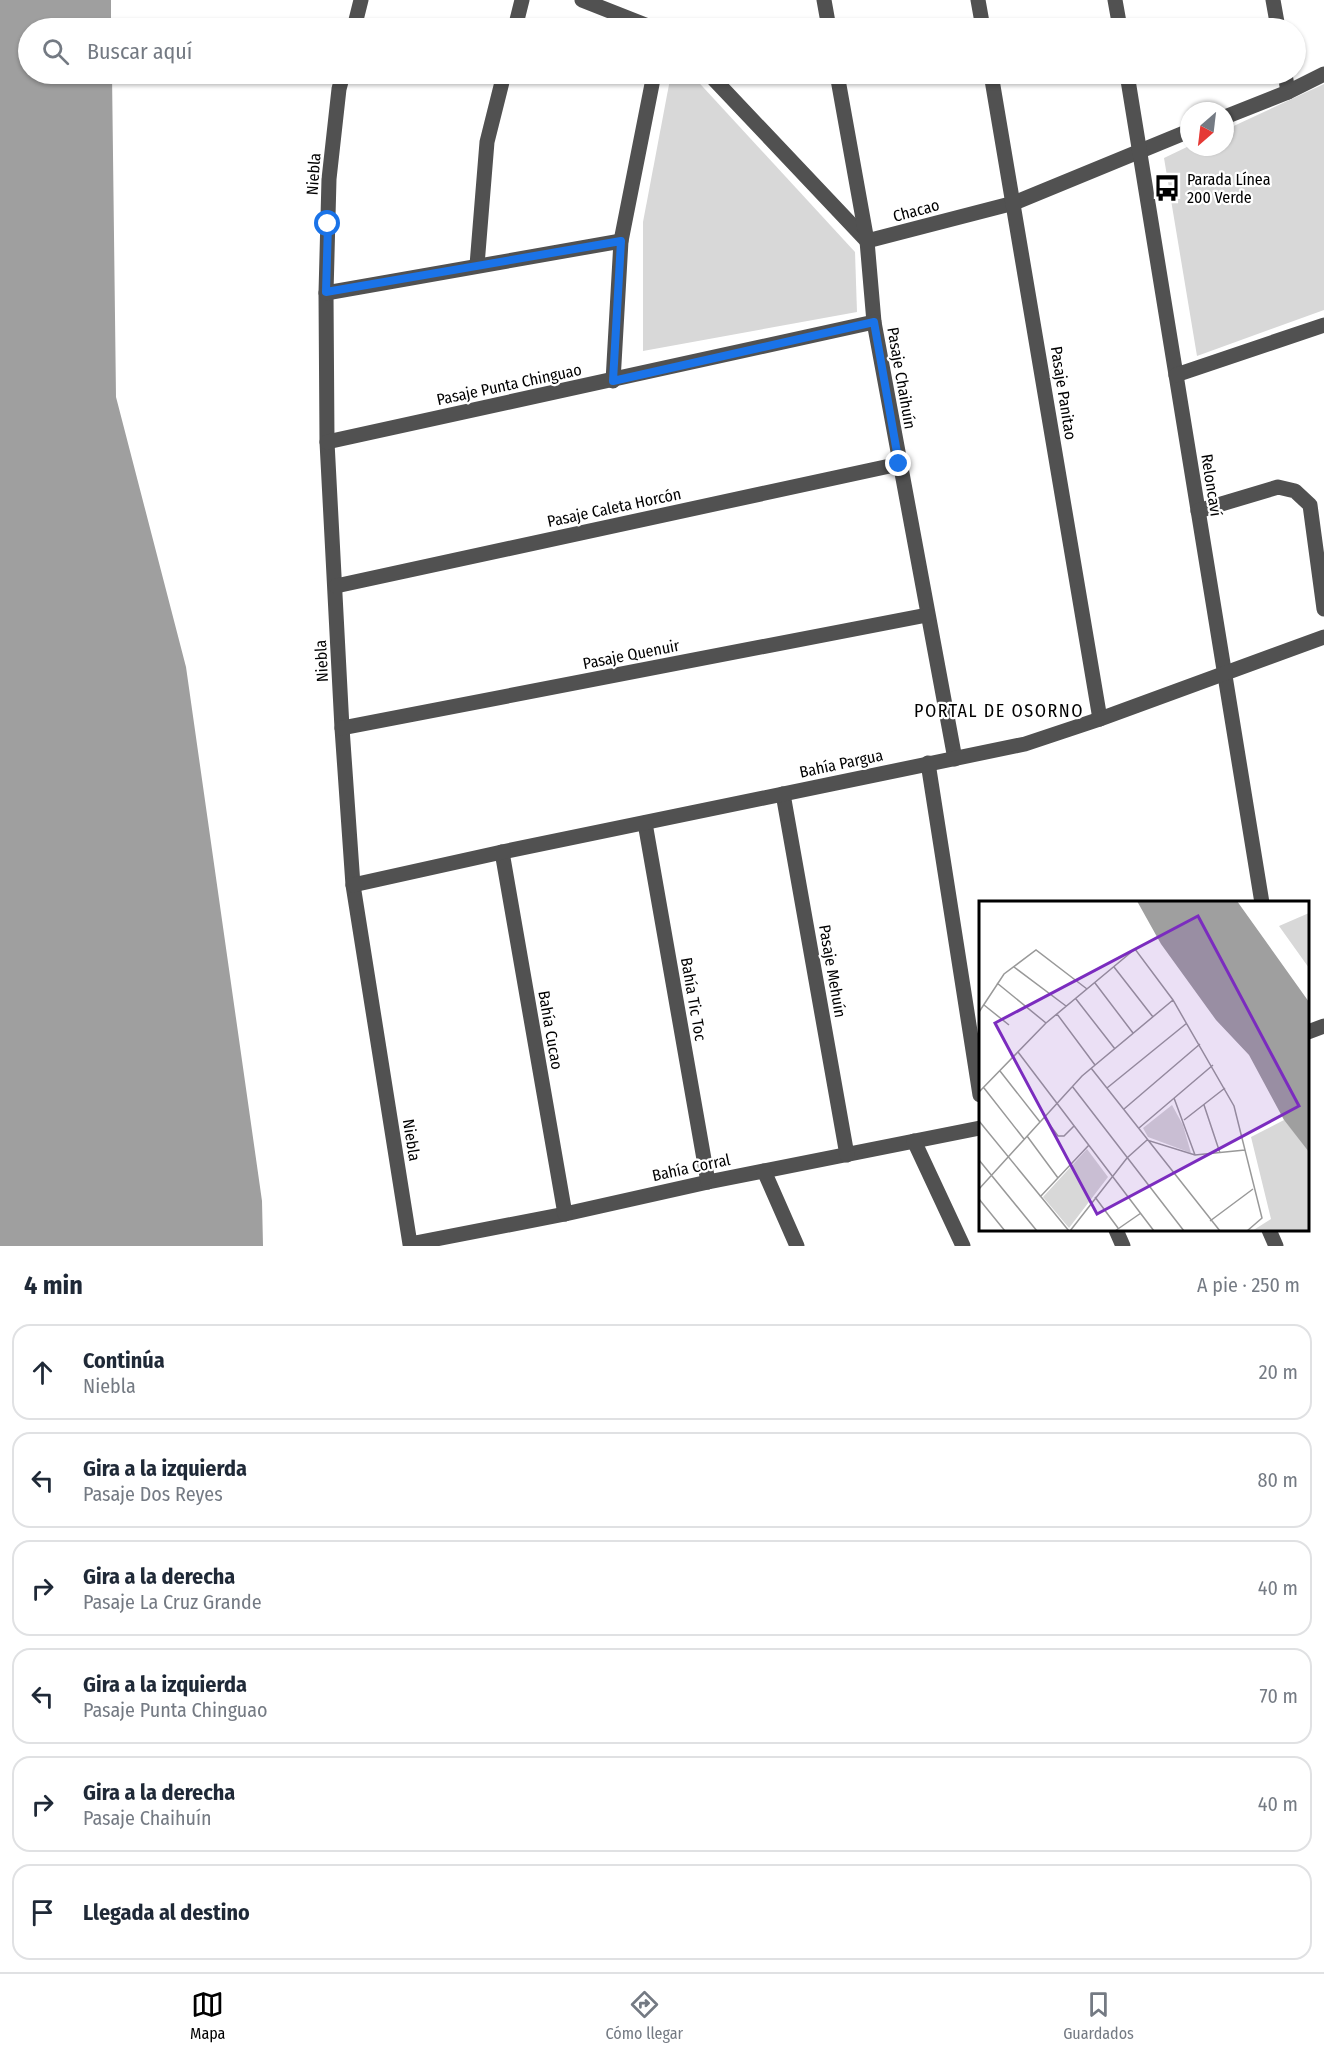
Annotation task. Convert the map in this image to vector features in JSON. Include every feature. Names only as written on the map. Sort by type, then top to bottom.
[{"type":"street","points":[[357,18],[362,0]]},
{"type":"street","points":[[518,18],[522,0]]},
{"type":"street","points":[[582,0],[628,18]]},
{"type":"street","points":[[824,0],[827,18]]},
{"type":"street","points":[[978,0],[981,18]]},
{"type":"street","points":[[1115,0],[1118,18]]},
{"type":"street","points":[[1274,0],[1277,18]]},
{"type":"street","points":[[1306,83],[1324,74]]},
{"type":"street","name":"Niebla","points":[[340,84],[329,179],[326,292],[327,442],[342,728],[353,885],[410,1244]]},
{"type":"street","points":[[477,265],[487,142],[502,84]]},
{"type":"street","points":[[613,381],[621,241],[652,84]]},
{"type":"street","points":[[718,84],[867,241]]},
{"type":"street","name":"Pasaje Chaihuín","points":[[839,84],[867,241],[874,322],[955,759]]},
{"type":"street","name":"Pasaje Panitao","points":[[994,84],[1100,719]]},
{"type":"street","name":"Reloncaví","points":[[1129,84],[1262,901]]},
{"type":"street","points":[[1287,84],[1288,92]]},
{"type":"street","points":[[1234,113],[1304,84]]},
{"type":"street","name":"Chacao","points":[[867,241],[1014,203],[1180,135]]},
{"type":"street","points":[[326,292],[621,241]]},
{"type":"street","name":"Pasaje Punta Chinguao","points":[[327,442],[874,322]]},
{"type":"street","points":[[1176,375],[1324,325]]},
{"type":"street","name":"Pasaje Caleta Horcón","points":[[336,586],[899,464]]},
{"type":"street","points":[[1198,511],[1278,487],[1295,491],[1310,505],[1324,609]]},
{"type":"street","name":"Pasaje Quenuir","points":[[342,728],[927,615]]},
{"type":"street","name":"Bahía Pargua","points":[[353,885],[1025,744],[1324,637]]},
{"type":"street","points":[[928,763],[979,1082]]},
{"type":"street","name":"Pasaje Mehuín","points":[[783,794],[847,1155]]},
{"type":"street","name":"Bahía Tic Toc","points":[[645,823],[708,1182]]},
{"type":"street","name":"Bahía Cucao","points":[[502,852],[565,1214]]},
{"type":"street","points":[[1309,1032],[1324,1026]]},
{"type":"street","name":"Bahía Corral","points":[[410,1244],[979,1128]]},
{"type":"street","points":[[914,1141],[963,1246]]},
{"type":"street","points":[[764,1171],[797,1246]]},
{"type":"street","points":[[1116,1231],[1123,1246]]},
{"type":"street","points":[[1269,1231],[1276,1246]]},
{"type":"shaded area","points":[[0,0],[111,0],[111,18],[18,18],[18,84],[112,84],[116,397],[186,667],[262,1201],[263,1246],[0,1246]]},
{"type":"shaded area","points":[[669,84],[700,84],[855,252],[857,312],[643,351],[643,222]]},
{"type":"shaded area","points":[[1324,84],[1324,310],[1197,356],[1164,158],[1180,150],[1180,156],[1234,156],[1234,126]]},
{"type":"place","name":"Parada Línea 200 Verde","points":[[1167,188]]},
{"type":"district","name":"PORTAL DE OSORNO","points":[[999,711]]},
{"type":"route","points":[[328,224],[326,292],[621,241],[613,381],[874,322],[899,464]]}]
